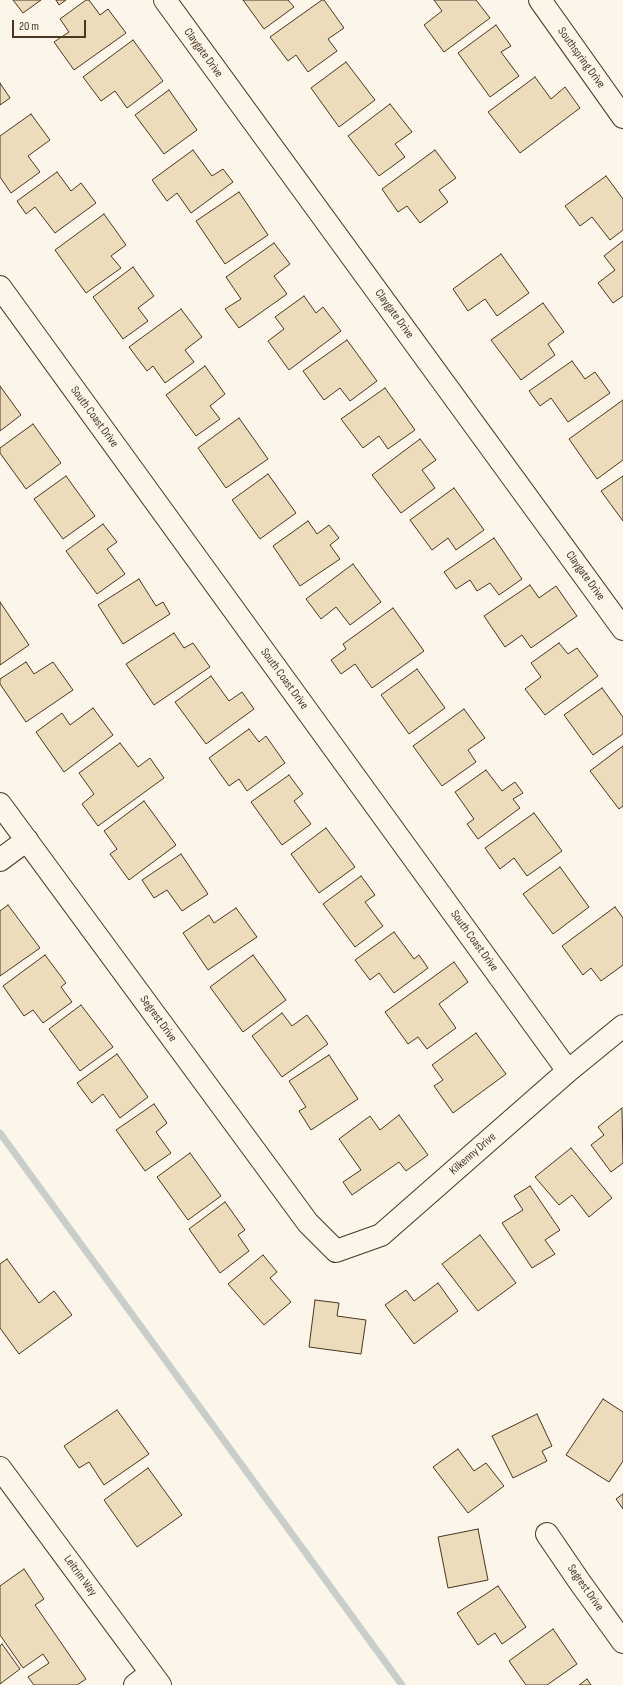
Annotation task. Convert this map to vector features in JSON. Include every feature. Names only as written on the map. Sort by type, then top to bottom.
[{"type":"street","name":"Claygate Drive","points":[[165,0],[623,629]]},
{"type":"street","name":"Southspring Drive","points":[[540,0],[623,117]]},
{"type":"street","name":"South Coast Drive","points":[[0,287],[568,1071]]},
{"type":"street","name":"Segrest Drive","points":[[0,804],[308,1223],[317,1232]]},
{"type":"street","points":[[0,860],[27,840]]},
{"type":"street","name":"Kilkenny Drive","points":[[317,1232],[336,1252],[381,1235],[568,1071],[623,1026]]},
{"type":"street","name":"Leitrim Way","points":[[0,1468],[149,1681]]},
{"type":"street","name":"Segrest Drive","points":[[547,1534],[623,1642]]},
{"type":"building","points":[[13,0],[41,0],[23,13]]},
{"type":"building","points":[[56,0],[66,0],[59,5]]},
{"type":"building","points":[[86,0],[89,0],[100,15],[108,9],[126,33],[74,70],[54,42],[69,32],[60,19]]},
{"type":"building","points":[[243,0],[288,0],[294,7],[264,29]]},
{"type":"building","points":[[324,0],[344,28],[328,39],[337,51],[308,72],[296,55],[288,61],[270,37]]},
{"type":"building","points":[[434,0],[476,0],[490,18],[444,52],[424,25],[442,11]]},
{"type":"building","points":[[496,25],[511,46],[501,52],[519,76],[490,97],[458,53]]},
{"type":"building","points":[[133,40],[163,81],[127,108],[115,91],[101,101],[83,77]]},
{"type":"building","points":[[346,62],[375,100],[339,127],[311,88]]},
{"type":"building","points":[[535,77],[551,99],[565,87],[580,108],[520,153],[488,112]]},
{"type":"building","points":[[0,83],[10,98],[0,105]]},
{"type":"building","points":[[169,90],[197,130],[164,154],[135,115]]},
{"type":"building","points":[[390,104],[412,132],[395,144],[405,157],[379,176],[348,136]]},
{"type":"building","points":[[31,114],[50,140],[28,156],[40,172],[11,193],[0,177],[0,136]]},
{"type":"building","points":[[193,150],[212,176],[223,169],[233,182],[191,213],[177,193],[167,201],[152,180]]},
{"type":"building","points":[[435,150],[456,178],[439,190],[448,202],[420,223],[407,206],[398,212],[382,189]]},
{"type":"building","points":[[57,172],[71,191],[81,183],[96,203],[55,233],[35,207],[26,214],[17,201]]},
{"type":"building","points":[[606,176],[623,199],[623,230],[610,240],[592,217],[580,226],[565,206]]},
{"type":"building","points":[[239,192],[268,235],[225,264],[196,221]]},
{"type":"building","points":[[104,214],[126,245],[111,256],[121,268],[86,293],[55,250]]},
{"type":"building","points":[[623,241],[623,296],[613,303],[598,283],[615,270],[604,256]]},
{"type":"building","points":[[274,243],[290,264],[274,276],[287,294],[239,328],[225,309],[241,299],[226,277]]},
{"type":"building","points":[[501,254],[529,293],[497,316],[485,299],[468,311],[453,289]]},
{"type":"building","points":[[133,267],[154,296],[138,308],[148,321],[123,339],[93,297]]},
{"type":"building","points":[[304,296],[316,313],[323,307],[341,331],[289,370],[268,341],[284,329],[275,317]]},
{"type":"building","points":[[543,303],[564,332],[548,344],[555,355],[521,380],[491,340]]},
{"type":"building","points":[[181,309],[202,337],[185,350],[194,362],[165,383],[153,366],[147,371],[129,347]]},
{"type":"building","points":[[347,340],[377,381],[350,401],[340,388],[324,400],[303,371]]},
{"type":"building","points":[[572,361],[585,379],[595,372],[610,393],[568,422],[551,398],[540,406],[529,391]]},
{"type":"building","points":[[205,366],[225,394],[210,406],[220,419],[196,436],[166,395]]},
{"type":"building","points":[[0,386],[21,415],[0,431]]},
{"type":"building","points":[[385,388],[415,430],[388,449],[379,436],[363,448],[341,419]]},
{"type":"building","points":[[623,400],[623,460],[597,479],[569,439]]},
{"type":"building","points":[[239,418],[268,459],[226,488],[198,448]]},
{"type":"building","points":[[33,424],[61,463],[26,489],[0,453],[0,448]]},
{"type":"building","points":[[420,439],[436,460],[422,470],[435,488],[401,513],[372,475]]},
{"type":"building","points":[[268,474],[296,513],[260,539],[232,500]]},
{"type":"building","points":[[66,476],[95,516],[63,539],[34,499]]},
{"type":"building","points":[[623,476],[623,521],[601,491]]},
{"type":"building","points":[[454,488],[484,530],[456,550],[448,538],[432,550],[410,520]]},
{"type":"building","points":[[308,521],[317,534],[329,525],[339,538],[330,545],[340,559],[300,586],[273,546]]},
{"type":"building","points":[[103,524],[117,542],[107,549],[125,574],[97,594],[66,551]]},
{"type":"building","points":[[494,538],[522,579],[499,595],[490,583],[477,591],[470,580],[456,589],[444,572]]},
{"type":"building","points":[[353,564],[381,602],[350,625],[336,607],[321,619],[306,599]]},
{"type":"building","points":[[139,579],[156,606],[163,602],[170,614],[123,644],[98,605]]},
{"type":"building","points":[[530,585],[539,598],[556,586],[577,616],[531,648],[522,635],[505,647],[484,616]]},
{"type":"building","points":[[0,602],[29,645],[0,665]]},
{"type":"building","points":[[393,608],[424,651],[372,688],[355,664],[341,674],[331,660],[346,649],[343,644]]},
{"type":"building","points":[[174,633],[184,648],[193,643],[210,667],[154,705],[126,664]]},
{"type":"building","points":[[559,643],[568,654],[577,648],[598,676],[545,715],[525,689],[541,677],[531,663]]},
{"type":"building","points":[[26,662],[34,674],[53,662],[73,690],[26,722],[0,684],[0,679]]},
{"type":"building","points":[[417,669],[445,708],[409,734],[381,695]]},
{"type":"building","points":[[211,676],[229,701],[242,692],[254,709],[206,744],[175,702]]},
{"type":"building","points":[[602,688],[623,717],[623,734],[593,755],[564,715]]},
{"type":"building","points":[[93,708],[113,735],[64,772],[36,732],[62,713],[70,725]]},
{"type":"building","points":[[464,709],[485,738],[468,750],[476,762],[442,786],[413,746]]},
{"type":"building","points":[[249,729],[259,742],[266,736],[285,763],[247,791],[239,779],[229,786],[209,758]]},
{"type":"building","points":[[120,743],[138,767],[150,758],[164,778],[98,826],[82,804],[94,794],[79,773]]},
{"type":"building","points":[[623,746],[623,806],[619,809],[590,771]]},
{"type":"building","points":[[486,770],[502,791],[515,782],[523,793],[513,799],[520,808],[478,839],[467,824],[474,819],[455,792]]},
{"type":"building","points":[[289,775],[303,794],[294,801],[311,824],[282,845],[251,802]]},
{"type":"building","points":[[144,801],[176,845],[129,880],[110,854],[117,849],[104,831]]},
{"type":"building","points":[[534,813],[562,851],[527,876],[514,858],[500,869],[485,848]]},
{"type":"building","points":[[326,828],[355,867],[319,893],[291,854]]},
{"type":"building","points":[[181,854],[208,894],[182,911],[167,890],[154,898],[142,880]]},
{"type":"building","points":[[560,867],[589,907],[553,934],[523,894]]},
{"type":"building","points":[[361,876],[375,895],[365,902],[383,926],[355,947],[323,904]]},
{"type":"building","points":[[8,905],[40,948],[0,976],[0,911]]},
{"type":"building","points":[[615,907],[623,918],[623,965],[601,981],[591,968],[583,975],[562,946]]},
{"type":"building","points":[[236,908],[257,937],[208,970],[183,933],[209,915],[214,923]]},
{"type":"building","points":[[394,932],[414,959],[419,955],[428,968],[394,993],[379,973],[370,980],[355,960]]},
{"type":"building","points":[[45,955],[66,983],[61,987],[72,1002],[43,1023],[33,1010],[24,1016],[3,986]]},
{"type":"building","points":[[253,955],[286,1000],[243,1032],[210,987]]},
{"type":"building","points":[[454,962],[468,982],[439,1004],[456,1028],[427,1049],[418,1037],[408,1044],[385,1012]]},
{"type":"building","points":[[81,1005],[113,1047],[80,1071],[49,1029]]},
{"type":"building","points":[[282,1013],[292,1026],[307,1015],[328,1044],[282,1077],[252,1036]]},
{"type":"building","points":[[476,1033],[506,1074],[453,1113],[434,1086],[443,1080],[432,1065]]},
{"type":"building","points":[[117,1054],[148,1097],[120,1118],[103,1094],[92,1103],[77,1083]]},
{"type":"building","points":[[329,1055],[358,1099],[311,1130],[299,1111],[306,1107],[289,1081]]},
{"type":"building","points":[[154,1104],[167,1123],[156,1132],[171,1153],[145,1171],[116,1130]]},
{"type":"building","points":[[622,1108],[623,1163],[611,1172],[591,1145],[604,1135],[598,1127]]},
{"type":"building","points":[[399,1115],[428,1155],[406,1171],[399,1162],[352,1195],[343,1182],[361,1170],[339,1139],[370,1116],[380,1130]]},
{"type":"building","points":[[571,1148],[612,1198],[589,1217],[572,1195],[559,1205],[535,1177]]},
{"type":"building","points":[[190,1153],[221,1196],[188,1220],[157,1177]]},
{"type":"building","points":[[530,1186],[560,1230],[545,1240],[555,1254],[532,1268],[502,1223],[523,1210],[514,1196]]},
{"type":"building","points":[[225,1202],[245,1230],[238,1235],[249,1251],[220,1273],[189,1229]]},
{"type":"building","points":[[480,1235],[516,1283],[478,1311],[442,1264]]},
{"type":"building","points":[[263,1255],[277,1272],[270,1278],[291,1302],[264,1325],[228,1284]]},
{"type":"building","points":[[7,1259],[39,1303],[54,1291],[72,1315],[19,1354],[0,1328],[0,1264]]},
{"type":"building","points":[[438,1283],[458,1311],[414,1344],[385,1305],[406,1290],[414,1301]]},
{"type":"building","points":[[315,1300],[339,1303],[337,1316],[366,1320],[361,1354],[309,1347]]},
{"type":"building","points":[[603,1399],[623,1412],[623,1461],[609,1482],[566,1455]]},
{"type":"building","points":[[117,1410],[149,1454],[104,1485],[89,1462],[79,1468],[64,1446]]},
{"type":"building","points":[[537,1414],[552,1446],[542,1451],[547,1461],[513,1478],[492,1436]]},
{"type":"building","points":[[458,1449],[474,1471],[486,1463],[504,1486],[468,1513],[433,1467]]},
{"type":"building","points":[[148,1468],[182,1515],[137,1547],[104,1500]]},
{"type":"building","points":[[623,1494],[623,1509],[616,1499]]},
{"type":"building","points":[[478,1529],[488,1580],[448,1588],[438,1537]]},
{"type":"building","points":[[24,1569],[44,1599],[35,1605],[86,1679],[77,1685],[34,1685],[28,1677],[49,1663],[43,1654],[23,1668],[0,1635],[0,1586]]},
{"type":"building","points":[[498,1586],[526,1627],[502,1644],[495,1633],[478,1645],[457,1613]]},
{"type":"building","points":[[553,1629],[577,1664],[547,1685],[526,1685],[509,1661]]},
{"type":"building","points":[[2,1644],[20,1669],[0,1684],[0,1646]]},
{"type":"building","points":[[587,1679],[591,1685],[579,1685]]},
{"type":"waterway","points":[[0,1133],[402,1685]]}]
